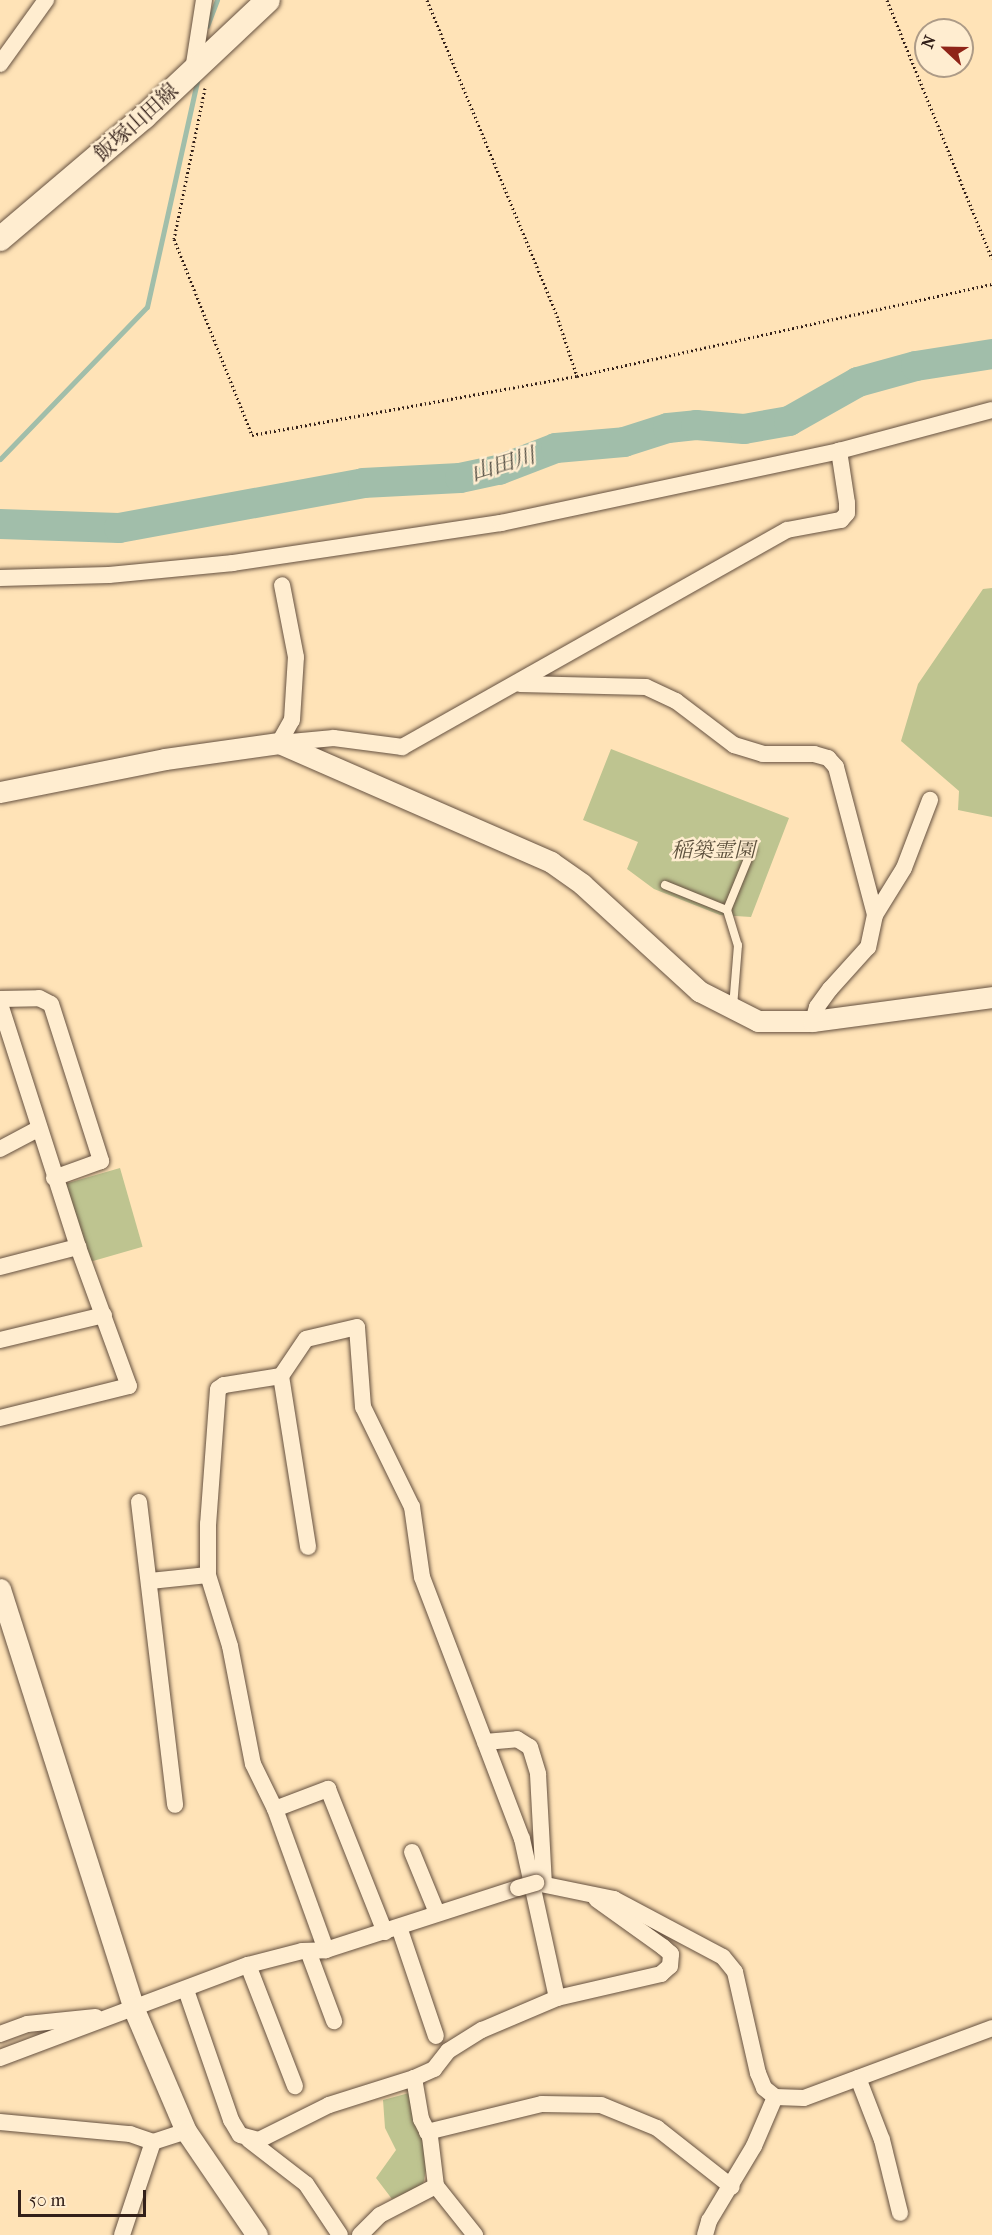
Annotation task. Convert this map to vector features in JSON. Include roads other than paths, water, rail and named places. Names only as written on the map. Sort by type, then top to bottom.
[{"type":"main road","name":"飯塚山田線","points":[[0,239],[144,117],[200,78],[268,0]]},
{"type":"street","points":[[0,64],[46,0]]},
{"type":"street","points":[[200,78],[204,0]]},
{"type":"street","points":[[0,578],[109,575],[233,563],[501,523],[839,451],[992,410]]},
{"type":"street","points":[[0,792],[165,759],[279,743],[333,738],[402,747],[519,684],[787,530],[841,520],[847,513],[847,503],[839,451]]},
{"type":"street","points":[[279,743],[292,720],[296,657],[282,585]]},
{"type":"street","points":[[519,684],[646,687],[676,701],[734,745],[763,754],[828,758],[837,767],[875,915]]},
{"type":"street","points":[[279,743],[551,862],[582,884],[699,991],[758,1021],[813,1021],[992,997]]},
{"type":"street","points":[[813,1021],[817,1007],[830,988],[868,947],[875,915],[904,868],[930,801]]},
{"type":"street","points":[[0,999],[39,998],[51,1004],[101,1161],[54,1178]]},
{"type":"street","points":[[0,1004],[54,1178],[129,1386],[0,1418]]},
{"type":"street","points":[[0,1149],[38,1129]]},
{"type":"street","points":[[0,1268],[78,1247]]},
{"type":"street","points":[[0,1340],[104,1315]]},
{"type":"street","points":[[308,1547],[281,1376],[306,1339],[357,1327],[363,1407],[412,1507],[422,1577],[522,1839],[557,1998]]},
{"type":"street","points":[[281,1376],[224,1385],[218,1389],[208,1575],[230,1646],[253,1764],[275,1809],[326,1950]]},
{"type":"street","points":[[138,1502],[150,1581],[175,1805]]},
{"type":"street","points":[[150,1581],[208,1575]]},
{"type":"street","points":[[0,1588],[133,2007],[186,2131],[257,2235]]},
{"type":"street","points":[[485,1742],[517,1739],[530,1747],[538,1774],[540,1883]]},
{"type":"street","points":[[275,1809],[328,1789],[392,1929],[436,2036]]},
{"type":"street","points":[[412,1852],[436,1913]]},
{"type":"street","points":[[0,2058],[248,1965],[308,1951],[326,1950],[436,1913],[540,1883],[614,1899],[723,1957],[735,1971],[758,2073],[764,2088],[775,2097],[804,2098],[992,2028]]},
{"type":"street","points":[[249,2140],[259,2140],[329,2105],[414,2078],[434,2069],[448,2051],[482,2031],[557,1998],[661,1974],[672,1959],[663,1947],[583,1891]]},
{"type":"street","points":[[308,1951],[333,2021]]},
{"type":"street","points":[[248,1965],[295,2086]]},
{"type":"street","points":[[186,1990],[231,2120],[240,2135],[306,2184],[340,2235]]},
{"type":"street","points":[[0,2034],[27,2024],[112,2016]]},
{"type":"street","points":[[414,2078],[427,2132],[436,2186],[476,2235]]},
{"type":"street","points":[[858,2078],[882,2140],[900,2213]]},
{"type":"street","points":[[705,2235],[709,2221],[732,2187],[775,2097]]},
{"type":"street","points":[[427,2132],[542,2104],[601,2104],[657,2128],[732,2187]]},
{"type":"street","points":[[0,2122],[130,2134],[153,2142],[186,2131]]},
{"type":"street","points":[[122,2235],[153,2142]]},
{"type":"street","points":[[360,2235],[380,2215],[436,2186]]},
{"type":"lane","points":[[733,1010],[738,945],[727,910],[752,849]]},
{"type":"lane","points":[[665,885],[727,910]]},
{"type":"waterway","points":[[207,26],[217,0]]},
{"type":"waterway","points":[[0,459],[147,307],[198,77]]},
{"type":"waterway","name":"山田川","points":[[0,524],[119,528],[363,483],[460,478],[499,470],[556,448],[624,442],[668,428],[696,425],[744,429],[789,421],[858,382],[916,366],[992,354]]},
{"type":"park label","name":"稲築霊園","points":[[713,850]]}]
